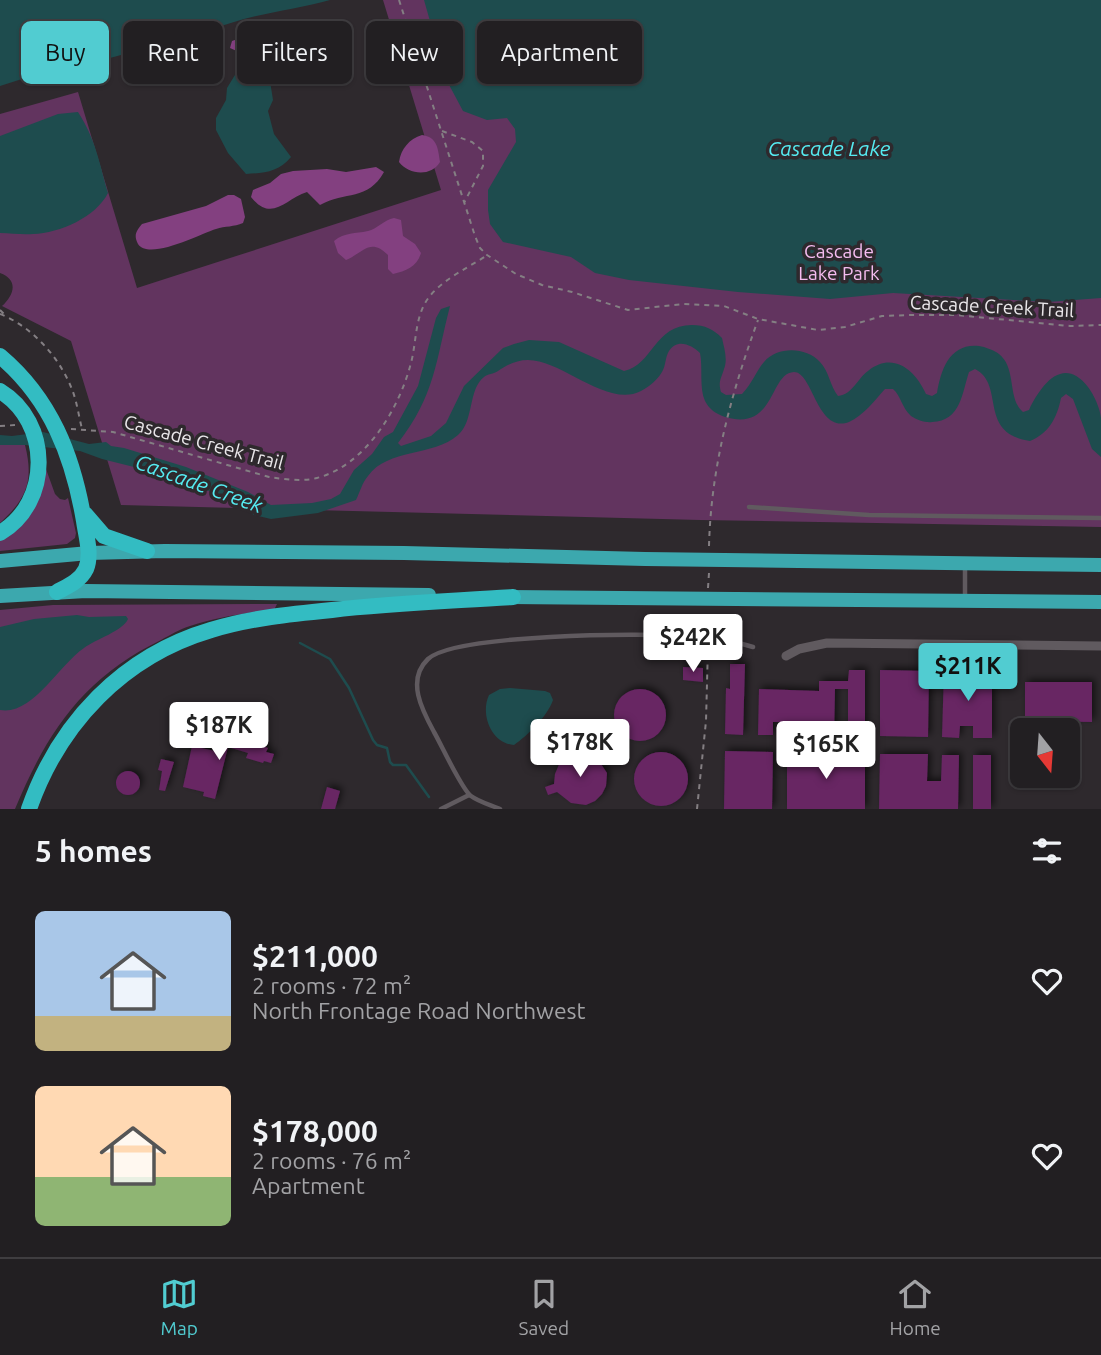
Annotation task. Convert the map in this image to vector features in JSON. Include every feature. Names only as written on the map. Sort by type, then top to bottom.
[{"type":"highway","points":[[0,356],[34,390],[49,412],[64,443],[77,488],[89,553],[86,568],[80,578],[57,593]]},
{"type":"highway","points":[[0,391],[19,405],[33,431],[40,469],[29,504],[18,520],[0,533]]},
{"type":"highway","points":[[82,510],[104,537],[147,551]]},
{"type":"highway","points":[[0,561],[147,551],[1101,565]]},
{"type":"highway","points":[[0,596],[138,591],[513,597],[1101,601]]},
{"type":"highway","points":[[29,809],[52,754],[84,712],[118,679],[162,650],[187,638],[239,622],[287,615],[355,607],[513,597]]},
{"type":"street","points":[[786,656],[799,649],[827,643],[1101,646]]},
{"type":"lane","points":[[749,507],[869,515],[1101,518]]},
{"type":"lane","points":[[965,563],[965,601]]},
{"type":"lane","points":[[500,809],[469,795],[422,709],[416,688],[418,674],[427,659],[442,650],[477,643],[565,636],[685,636],[734,641],[753,647]]},
{"type":"lane","points":[[441,809],[469,795]]},
{"type":"path","points":[[399,0],[475,236],[480,248],[487,255]]},
{"type":"path","points":[[441,131],[472,142],[482,150],[483,166],[464,203]]},
{"type":"path","name":"Cascade Creek Trail","points":[[7,317],[34,336],[57,362],[72,391],[82,430],[113,432],[268,478],[293,480],[316,478],[353,460],[372,439],[392,412],[405,384],[424,304],[439,287],[487,255],[516,274],[542,285],[628,310],[683,304],[724,306],[758,320],[818,330],[845,327],[882,317],[910,315],[956,315],[1070,326],[1101,325]]},
{"type":"path","points":[[0,310],[7,317]]},
{"type":"path","points":[[0,314],[7,317]]},
{"type":"path","points":[[714,477],[734,386],[758,320]]},
{"type":"green space","name":"Cascade Lake Park","points":[[383,0],[1101,0],[1101,527],[121,505],[71,341],[2,306],[13,288],[10,280],[0,273],[0,114],[78,92],[137,288],[441,190],[409,84],[463,84],[463,21],[389,21]]},
{"type":"green space","points":[[0,445],[25,445],[29,469],[22,497],[0,523]]},
{"type":"green space","points":[[46,469],[55,494],[60,499],[68,498],[75,538],[67,544],[0,551],[0,540],[40,491]]},
{"type":"green space","points":[[277,604],[274,610],[221,618],[183,629],[110,671],[89,689],[55,731],[40,755],[15,809],[0,809],[0,610],[53,605]]},
{"type":"shaded area","points":[[237,39],[237,51],[230,48],[232,41]]},
{"type":"shaded area","points":[[422,135],[434,141],[440,162],[426,172],[414,172],[399,162],[406,145]]},
{"type":"shaded area","points":[[376,167],[384,172],[371,187],[320,205],[307,192],[272,209],[259,205],[251,197],[253,190],[270,183],[281,174],[293,171],[327,169],[346,172]]},
{"type":"shaded area","points":[[228,195],[241,199],[245,217],[243,223],[153,250],[138,244],[136,235],[142,224],[206,206]]},
{"type":"shaded area","points":[[394,218],[401,220],[403,236],[415,244],[421,253],[410,268],[393,274],[388,269],[388,255],[376,247],[367,248],[346,260],[338,253],[334,241],[338,238],[371,230]]},
{"type":"water","points":[[0,0],[330,0],[223,26],[223,21],[123,21],[123,54],[109,58],[109,21],[21,21],[21,79],[0,86]]},
{"type":"water","name":"Cascade Lake","points":[[424,0],[1101,0],[1101,298],[1048,302],[893,293],[830,299],[738,292],[629,280],[595,273],[571,257],[503,242],[490,224],[488,190],[516,142],[515,129],[507,118],[487,120],[463,111],[449,84],[463,84],[463,21],[430,21]]},
{"type":"water","points":[[237,72],[237,84],[270,84],[273,100],[268,111],[274,134],[291,157],[276,169],[246,174],[228,153],[216,130],[216,118],[226,100],[227,88]]},
{"type":"water","points":[[78,112],[93,142],[108,193],[95,209],[65,227],[33,234],[0,233],[0,136],[58,114]]},
{"type":"water","name":"Cascade Creek","points":[[450,306],[433,377],[420,409],[398,443],[401,446],[431,436],[446,423],[464,386],[503,348],[529,340],[559,342],[624,371],[642,361],[669,331],[692,325],[708,328],[722,338],[726,361],[720,386],[721,392],[726,395],[742,394],[770,357],[792,350],[807,353],[820,362],[838,396],[851,389],[864,374],[877,365],[894,363],[916,377],[926,394],[932,396],[937,393],[944,367],[954,353],[969,346],[984,347],[1005,360],[1015,399],[1023,412],[1029,410],[1046,383],[1062,374],[1070,374],[1088,387],[1098,406],[1101,418],[1101,457],[1092,449],[1073,399],[1066,394],[1061,398],[1051,424],[1042,434],[1030,441],[1003,429],[997,419],[989,386],[984,376],[975,369],[969,372],[955,411],[942,420],[927,422],[913,417],[893,389],[885,389],[859,416],[849,422],[838,423],[823,411],[801,375],[794,372],[786,375],[763,410],[754,416],[742,419],[725,417],[713,411],[705,401],[700,353],[689,345],[680,344],[669,351],[657,379],[645,389],[633,394],[607,392],[540,362],[524,360],[508,365],[485,376],[479,382],[467,422],[458,435],[436,447],[387,461],[368,476],[356,500],[318,513],[271,519],[254,515],[238,504],[182,479],[80,451],[0,445],[0,435],[43,432],[89,444],[106,442],[111,446],[186,467],[248,492],[271,505],[331,499],[340,494],[354,470],[372,454],[384,437],[393,432],[418,386],[436,318],[441,309]]},
{"type":"water","points":[[77,615],[126,616],[128,619],[121,627],[75,656],[34,698],[12,710],[0,710],[0,627],[34,619]]},
{"type":"water","points":[[500,689],[545,691],[550,693],[553,700],[537,725],[514,745],[499,739],[494,733],[486,711],[489,695]]},
{"type":"building","points":[[730,664],[745,664],[743,735],[725,734],[726,688],[730,689]]},
{"type":"building","points":[[683,667],[703,668],[703,682],[683,680]]},
{"type":"building","points":[[849,670],[865,670],[865,736],[848,736],[848,689],[835,689],[834,736],[787,735],[787,722],[773,722],[773,735],[758,735],[759,689],[819,691],[819,681],[848,681]]},
{"type":"building","points":[[880,670],[929,671],[928,737],[880,736]]},
{"type":"building","points":[[944,670],[992,671],[992,738],[973,738],[973,726],[960,726],[959,738],[942,737]]},
{"type":"building","points":[[1025,682],[1092,682],[1092,722],[1080,722],[1080,718],[1025,718]]},
{"type":"building","points":[[640,689],[650,691],[658,697],[664,705],[664,725],[658,733],[650,739],[640,741],[630,739],[622,733],[616,725],[614,715],[616,705],[622,697],[630,691]]},
{"type":"building","points":[[221,731],[260,743],[259,745],[268,748],[266,752],[274,754],[271,763],[263,763],[246,758],[248,753],[228,747],[215,799],[203,796],[204,792],[183,787],[192,746],[215,751]]},
{"type":"building","points":[[725,751],[773,752],[772,809],[724,809]]},
{"type":"building","points":[[661,752],[680,760],[688,779],[680,798],[661,806],[642,798],[634,779],[642,760]]},
{"type":"building","points":[[787,752],[865,753],[865,809],[787,809]]},
{"type":"building","points":[[576,753],[597,758],[607,773],[602,794],[586,805],[571,803],[557,792],[548,795],[545,787],[554,784],[560,762]]},
{"type":"building","points":[[880,754],[928,754],[927,781],[941,781],[942,755],[959,755],[958,809],[879,809]]},
{"type":"building","points":[[973,755],[991,755],[991,809],[973,809]]},
{"type":"building","points":[[161,759],[174,762],[165,791],[159,790],[162,771],[158,770]]},
{"type":"building","points":[[128,771],[137,774],[140,783],[137,792],[128,795],[119,792],[116,783],[119,774]]},
{"type":"building","points":[[327,787],[340,791],[335,809],[321,809]]},
{"type":"waterway","points":[[300,643],[330,659],[349,688],[373,740],[377,745],[387,748],[393,765],[406,765],[429,797]]}]
